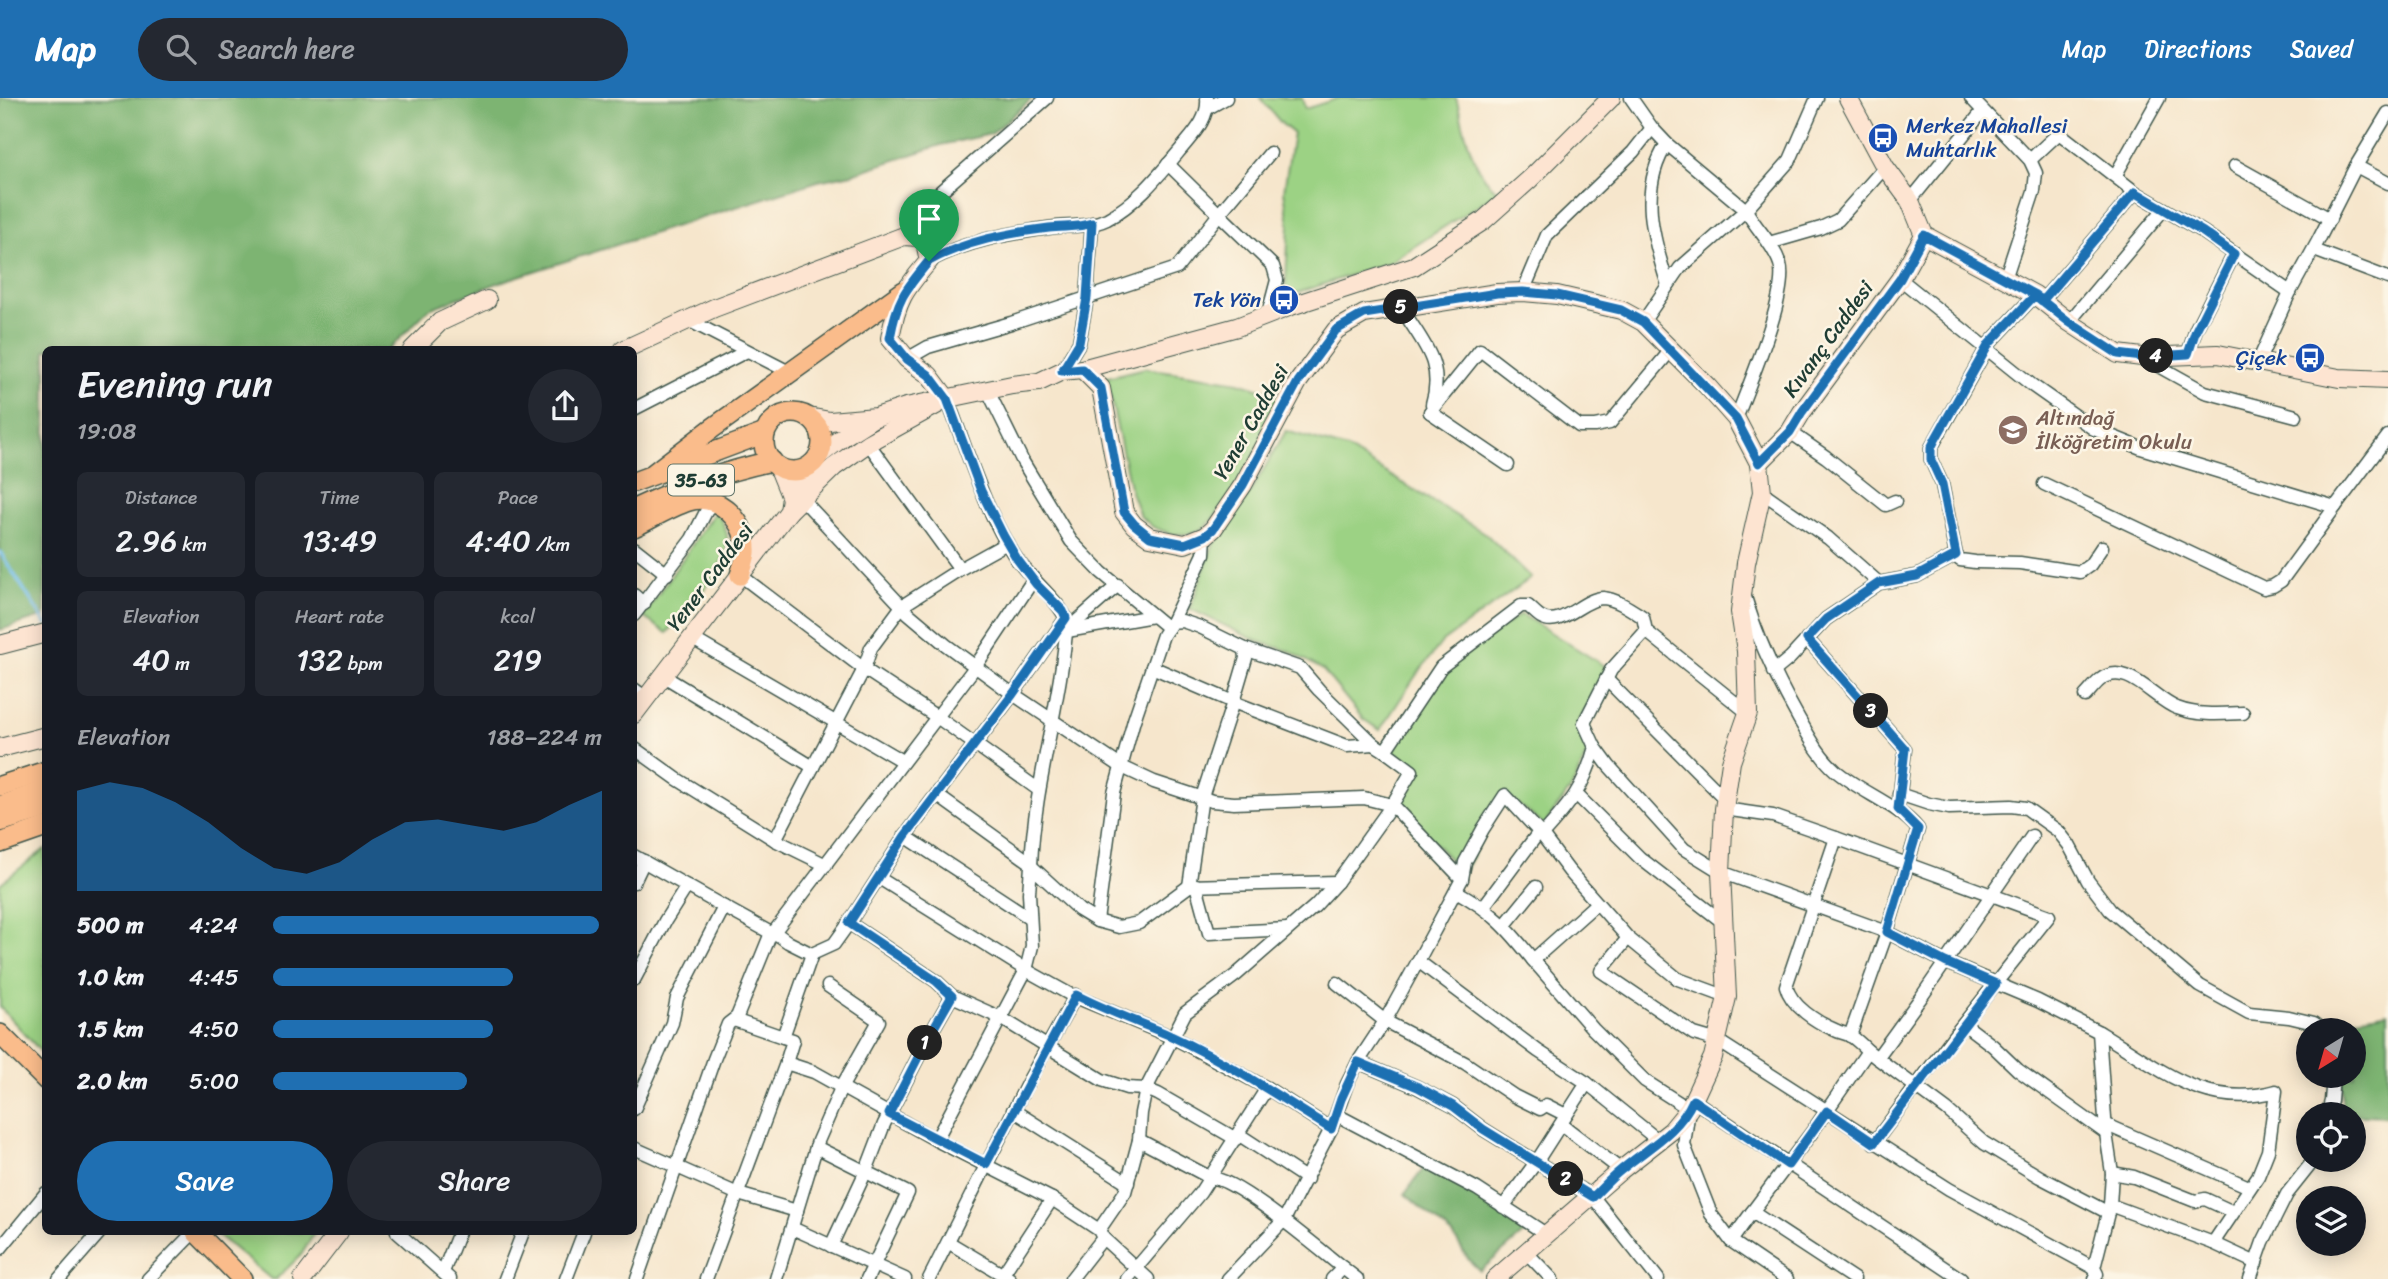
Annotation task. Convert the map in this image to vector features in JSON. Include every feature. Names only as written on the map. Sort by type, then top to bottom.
[{"type":"main road","name":"Yener Caddesi","points":[[640,693],[662,675],[693,639],[794,503],[814,461],[843,437],[876,417],[906,407],[1040,382],[1062,371],[1082,369],[1237,327],[1268,314],[1414,266],[1483,221],[1611,98]]},
{"type":"main road","points":[[1849,98],[1885,167],[1910,201],[1924,235],[2039,298],[2069,322],[2118,354],[2142,357],[2218,354],[2339,378],[2388,380]]},
{"type":"main road","name":"Kıvanç Caddesi","points":[[1759,463],[1790,432],[1900,279],[1924,235]]},
{"type":"main road","points":[[632,346],[714,308],[904,236],[918,237],[925,242],[929,261],[904,291],[654,473]]},
{"type":"main road","points":[[890,338],[894,316],[904,291]]},
{"type":"main road","name":"Yener Caddesi","points":[[1205,536],[1213,529],[1243,485],[1298,382],[1336,330],[1364,314],[1497,293],[1557,295],[1621,310],[1643,322],[1736,419],[1759,463]]},
{"type":"main road","points":[[416,346],[439,322],[487,300]]},
{"type":"main road","points":[[775,464],[792,471],[807,467],[814,461],[821,450],[821,436],[819,428],[808,417],[802,414],[787,414],[773,420],[765,433],[765,448],[794,503],[834,467],[868,443],[947,399],[929,375],[907,359],[890,338],[861,322]]},
{"type":"main road","points":[[1082,369],[1101,388],[1124,512],[1150,537],[1185,544],[1205,536]]},
{"type":"main road","name":"Yener Caddesi","points":[[808,417],[830,421],[876,417]]},
{"type":"main road","name":"35-63","points":[[637,481],[765,433]]},
{"type":"main road","points":[[1495,1279],[1593,1197],[1621,1170],[1671,1131],[1691,1104],[1718,1041],[1727,997],[1721,872],[1725,804],[1731,762],[1748,713],[1746,651],[1741,620],[1742,588],[1762,492],[1759,463]]},
{"type":"main road","name":"35-63","points":[[637,508],[725,471],[775,464]]},
{"type":"main road","points":[[637,526],[691,501],[712,500],[729,511],[745,540],[746,553],[740,575]]},
{"type":"main road","points":[[0,645],[42,634]]},
{"type":"main road","points":[[0,748],[42,737]]},
{"type":"main road","points":[[0,786],[42,772]]},
{"type":"main road","points":[[0,806],[42,791]]},
{"type":"main road","points":[[0,822],[42,809]]},
{"type":"main road","points":[[0,843],[42,828]]},
{"type":"main road","points":[[0,1034],[42,1076]]},
{"type":"main road","points":[[0,1048],[42,1090]]},
{"type":"main road","points":[[190,1235],[224,1279]]},
{"type":"main road","points":[[190,1235],[242,1279]]},
{"type":"main road","points":[[311,1279],[336,1235]]},
{"type":"main road","points":[[291,1279],[320,1260]]},
{"type":"main road","points":[[303,1279],[320,1260]]},
{"type":"main road","points":[[320,1260],[321,1279]]},
{"type":"street","points":[[918,237],[930,218],[941,191],[1047,98]]},
{"type":"street","points":[[929,261],[948,251],[983,240],[1092,223],[1107,218],[1136,198],[1168,164],[1201,125],[1208,103],[1226,98]]},
{"type":"street","points":[[1631,98],[1667,144],[1746,209],[1779,263],[1782,285],[1766,339],[1736,419]]},
{"type":"street","points":[[1643,322],[1680,268],[1746,209],[1790,160],[1817,98]]},
{"type":"street","points":[[1971,98],[2030,160],[2036,173],[2034,191],[2005,279]]},
{"type":"street","points":[[2115,176],[2159,98]]},
{"type":"street","points":[[1910,201],[1982,112]]},
{"type":"street","points":[[2259,360],[2290,292],[2388,113]]},
{"type":"street","points":[[1523,292],[1547,234],[1633,152],[1652,128]]},
{"type":"street","points":[[2030,160],[2059,133],[2135,192],[2203,232],[2290,292]]},
{"type":"street","points":[[1667,144],[1657,159],[1650,195],[1654,240],[1668,285]]},
{"type":"street","points":[[907,359],[928,347],[1177,268],[1270,153]]},
{"type":"street","points":[[1168,164],[1273,266],[1277,280],[1268,314]]},
{"type":"street","points":[[2235,166],[2330,219]]},
{"type":"street","points":[[2357,166],[2388,183]]},
{"type":"street","points":[[1769,243],[1821,228],[1838,220],[1885,167]]},
{"type":"street","points":[[2102,547],[2090,565],[2080,572],[2020,563],[1961,559],[1956,555],[1942,484],[1931,460],[1931,448],[1986,348],[2039,298],[2135,192]]},
{"type":"street","points":[[2069,322],[2164,209]]},
{"type":"street","points":[[1062,371],[1079,343],[1087,298],[1092,223]]},
{"type":"street","points":[[2314,250],[2388,278]]},
{"type":"street","points":[[2188,354],[2196,330],[2234,254]]},
{"type":"street","points":[[1900,279],[2033,386],[2094,429],[2141,449],[2336,507]]},
{"type":"street","points":[[1401,307],[1432,354],[1438,387],[1430,411]]},
{"type":"street","points":[[688,320],[791,373]]},
{"type":"street","points":[[1430,411],[1480,350],[1579,426],[1610,424],[1671,350]]},
{"type":"street","points":[[637,407],[747,351]]},
{"type":"street","points":[[2142,357],[2205,392],[2296,416]]},
{"type":"street","points":[[988,391],[1023,462],[1071,541],[1118,585],[1153,616],[1170,625],[1182,621],[1200,626],[1245,649],[1300,668],[1318,690],[1380,747],[1412,771],[1392,805],[1337,881],[1315,906],[1236,975],[1185,1013],[1146,1089],[1139,1140],[1125,1192],[1071,1279]]},
{"type":"street","points":[[936,1140],[1026,970],[1032,946],[1031,864],[1039,790],[1053,721],[1066,625],[1063,611],[1033,580],[1007,543],[981,491],[947,399]]},
{"type":"street","points":[[1430,411],[1508,465]]},
{"type":"street","points":[[1790,432],[1886,505],[1895,501]]},
{"type":"street","points":[[2045,484],[2264,588],[2281,581],[2388,436]]},
{"type":"street","points":[[868,443],[960,569]]},
{"type":"street","points":[[1762,492],[1828,538],[1879,583]]},
{"type":"street","points":[[637,612],[692,539],[712,500]]},
{"type":"street","points":[[794,503],[946,645],[1013,694],[1122,767],[1154,782],[1202,797],[1234,803],[1364,798],[1392,805],[1459,885],[1505,925],[1593,1029],[1645,1080],[1691,1104],[1788,1165],[1961,1279]]},
{"type":"street","points":[[1097,921],[1114,793],[1134,720],[1152,667],[1203,554],[1205,536]]},
{"type":"street","points":[[775,840],[864,669],[871,648],[902,606],[1007,543]]},
{"type":"street","points":[[637,550],[667,574]]},
{"type":"street","points":[[1773,672],[1790,658],[1826,619],[1879,583],[1917,576],[1956,555]]},
{"type":"street","points":[[740,575],[864,669],[1039,790]]},
{"type":"street","points":[[637,1279],[723,1036],[728,1024],[737,1017],[773,932],[975,667],[1033,580]]},
{"type":"street","points":[[783,1037],[812,954],[834,944],[905,836],[1066,625],[1118,585]]},
{"type":"street","points":[[1742,588],[1753,625],[1773,672],[1821,758],[1866,793],[1889,807],[1898,809],[1918,829],[1887,932],[1850,1036]]},
{"type":"street","points":[[637,597],[644,604]]},
{"type":"street","points":[[1380,747],[1441,667],[1521,606],[1528,606],[1543,618],[1550,619],[1603,598],[1625,606],[1643,617],[1646,631],[1748,713]]},
{"type":"street","points":[[1066,625],[1153,616]]},
{"type":"street","points":[[1646,631],[1628,649],[1606,679],[1584,723],[1595,747],[1609,766],[1684,849],[1721,872],[1887,932],[1945,962],[2099,1032],[2191,1087],[2225,1097],[2259,1096],[2276,1091],[2268,1151],[2258,1176],[2213,1243]]},
{"type":"street","points":[[693,639],[902,761]]},
{"type":"street","points":[[1807,639],[1905,749],[1898,809]]},
{"type":"street","points":[[1245,649],[1246,658],[1202,797],[1192,886],[1209,933],[1289,929]]},
{"type":"street","points":[[1152,667],[1347,746],[1380,747]]},
{"type":"street","points":[[2085,696],[2102,678],[2114,674],[2135,680],[2164,702],[2179,709],[2215,715],[2243,713]]},
{"type":"street","points":[[662,675],[813,767]]},
{"type":"street","points":[[1606,679],[1725,804],[1773,816],[2049,916],[1874,1143]]},
{"type":"street","points":[[1484,906],[1576,794],[1586,779],[1595,747]]},
{"type":"street","points":[[637,750],[677,779],[775,840],[826,865]]},
{"type":"street","points":[[1576,794],[1640,858],[1724,923]]},
{"type":"street","points":[[1899,794],[1949,808],[2025,808],[2058,831],[2109,910],[2200,986],[2249,1013],[2296,1019]]},
{"type":"street","points":[[1228,1279],[1284,1220],[1331,1129],[1358,1062],[1385,1021],[1459,885],[1465,862],[1505,795],[1628,938],[1678,979],[1727,997]]},
{"type":"street","points":[[938,796],[1031,864],[1079,910],[1097,921],[1119,927],[1139,923],[1192,886],[1337,881]]},
{"type":"street","points":[[905,836],[1030,918]]},
{"type":"street","points":[[1731,1241],[1827,1111],[1945,962],[2032,836]]},
{"type":"street","points":[[1836,838],[1786,986],[1788,995],[1796,1004],[1820,1022],[1850,1036],[1918,1087],[1984,1143],[2040,1177],[2109,1208],[2213,1243],[2256,1263]]},
{"type":"street","points":[[639,859],[812,954]]},
{"type":"street","points":[[879,877],[1026,970],[1071,995],[1172,1037],[1267,1088],[1331,1129]]},
{"type":"street","points":[[637,974],[687,886]]},
{"type":"street","points":[[1505,925],[1536,887]]},
{"type":"street","points":[[1533,960],[1597,903]]},
{"type":"street","points":[[637,1102],[672,1023],[677,998],[724,907]]},
{"type":"street","points":[[849,923],[936,981],[952,996],[1001,1018],[1049,1046],[1083,1071],[1128,1088],[1146,1089],[1237,1136],[1307,1179]]},
{"type":"street","points":[[1628,938],[1601,971],[1694,1034],[1718,1041],[1874,1143],[2098,1275],[2112,1173],[2099,1032]]},
{"type":"street","points":[[1418,961],[1538,1051],[1587,1083],[1659,1141]]},
{"type":"street","points":[[1337,983],[1385,1021],[1465,1063],[1514,1096],[1540,1109],[1546,1105],[1621,1170]]},
{"type":"street","points":[[776,1279],[816,1147],[841,1088],[878,1021],[828,986]]},
{"type":"street","points":[[929,1279],[1013,1110],[1076,995]]},
{"type":"street","points":[[831,1246],[889,1114],[952,996]]},
{"type":"street","points":[[706,1279],[793,1040],[734,1020]]},
{"type":"street","points":[[1964,1024],[2018,1070],[2106,1129],[2249,1187]]},
{"type":"street","points":[[1358,1062],[1418,1087],[1453,1106],[1483,1129],[1593,1197],[1658,1279]]},
{"type":"street","points":[[786,1063],[814,1072],[936,1140],[1052,1199],[1101,1234],[1148,1279]]},
{"type":"street","points":[[1503,1207],[1537,1161],[1587,1083]]},
{"type":"street","points":[[1127,1279],[1211,1178],[1267,1088]]},
{"type":"street","points":[[1691,1104],[1684,1144],[1711,1214],[1731,1241],[1787,1279]]},
{"type":"street","points":[[1013,1110],[1128,1183]]},
{"type":"street","points":[[1337,1115],[1477,1189],[1546,1234]]},
{"type":"street","points":[[1139,1140],[1211,1178],[1220,1178],[1284,1220],[1357,1279]]},
{"type":"street","points":[[816,1147],[908,1193],[867,1279]]},
{"type":"street","points":[[637,1150],[738,1194],[797,1211]]},
{"type":"street","points":[[2250,1279],[2263,1242],[2287,1194],[2304,1172]]},
{"type":"street","points":[[2112,1173],[2134,1177],[2196,1201],[2205,1199],[2233,1212]]},
{"type":"street","points":[[0,1249],[42,1198]]},
{"type":"street","points":[[948,1242],[1007,1277],[1052,1199]]},
{"type":"street","points":[[1752,1212],[1854,1279]]},
{"type":"street","points":[[792,1228],[905,1279]]},
{"type":"street","points":[[59,1279],[97,1235]]},
{"type":"street","points":[[148,1279],[188,1235]]},
{"type":"street","points":[[402,1235],[446,1275],[458,1235]]},
{"type":"street","points":[[505,1279],[522,1235]]},
{"type":"street","points":[[566,1279],[583,1235]]},
{"type":"street","points":[[1526,1252],[1552,1279]]},
{"type":"street","points":[[1332,1279],[1343,1268]]},
{"type":"green space","points":[[0,98],[1033,98],[991,134],[941,145],[852,174],[818,181],[503,281],[429,309],[392,346],[42,346],[42,617],[0,630]]},
{"type":"green space","points":[[1260,98],[1302,98],[1305,109],[1339,98],[1456,98],[1475,161],[1498,192],[1390,262],[1285,297],[1289,224],[1284,191],[1293,133]]},
{"type":"green space","points":[[1145,368],[1239,382],[1286,397],[1234,492],[1206,527],[1190,534],[1171,534],[1153,527],[1140,516],[1131,492],[1110,394],[1100,379]]},
{"type":"green space","points":[[1286,431],[1347,449],[1486,534],[1531,578],[1442,642],[1380,730],[1363,719],[1323,670],[1289,651],[1257,641],[1190,609],[1213,545],[1251,491]]},
{"type":"green space","points":[[716,510],[727,535],[727,547],[722,560],[706,587],[667,633],[643,617]]},
{"type":"green space","points":[[1521,614],[1611,670],[1579,721],[1590,747],[1572,787],[1544,825],[1506,795],[1463,873],[1397,804],[1420,769],[1391,750],[1443,669]]},
{"type":"green space","points":[[42,851],[42,1053],[0,1007],[0,884]]},
{"type":"green space","points":[[2388,1012],[2388,1116],[2366,1115],[2366,1102],[2342,1102],[2342,1088],[2366,1088],[2366,1018],[2358,1018]]},
{"type":"green space","points":[[1426,1165],[1529,1229],[1480,1271],[1469,1260],[1453,1235],[1405,1194]]},
{"type":"green space","points":[[218,1235],[313,1235],[301,1255],[276,1279],[271,1279]]},
{"type":"waterway","points":[[0,552],[42,618]]},
{"type":"place","name":"Merkez Mahallesi Muhtarlık","points":[[1883,138]]},
{"type":"place","name":"Tek Yön","points":[[1284,300]]},
{"type":"place","name":"Çiçek","points":[[2310,358]]},
{"type":"place","name":"Altındağ İlköğretim Okulu","points":[[2013,430]]},
{"type":"route","points":[[929,261],[904,291],[894,316],[890,338],[907,359],[929,375],[947,399],[981,491],[1003,535],[1017,559],[1036,584],[1063,611],[1066,618],[1013,694],[905,836],[849,923],[936,981],[952,996],[889,1114],[986,1164],[1076,995],[1172,1037],[1267,1088],[1331,1129],[1358,1062],[1418,1087],[1453,1106],[1483,1129],[1593,1197],[1621,1170],[1671,1131],[1693,1100],[1788,1165],[1827,1111],[1874,1143],[1996,984],[1945,962],[1887,932],[1918,829],[1898,809],[1905,749],[1807,639],[1826,619],[1879,583],[1917,576],[1956,555],[1942,484],[1931,460],[1931,448],[1989,344],[2035,295],[2042,301],[2135,192],[2203,232],[2234,254],[2196,330],[2188,354],[2142,357],[2118,354],[2069,322],[2035,295],[1924,235],[1900,279],[1790,432],[1759,463],[1736,419],[1707,386],[1643,322],[1621,310],[1557,295],[1523,292],[1497,293],[1364,314],[1336,330],[1298,382],[1243,485],[1213,529],[1205,536],[1185,544],[1150,537],[1124,512],[1101,388],[1082,369],[1062,371],[1079,343],[1087,298],[1092,223],[983,240],[948,251],[929,261]]}]
